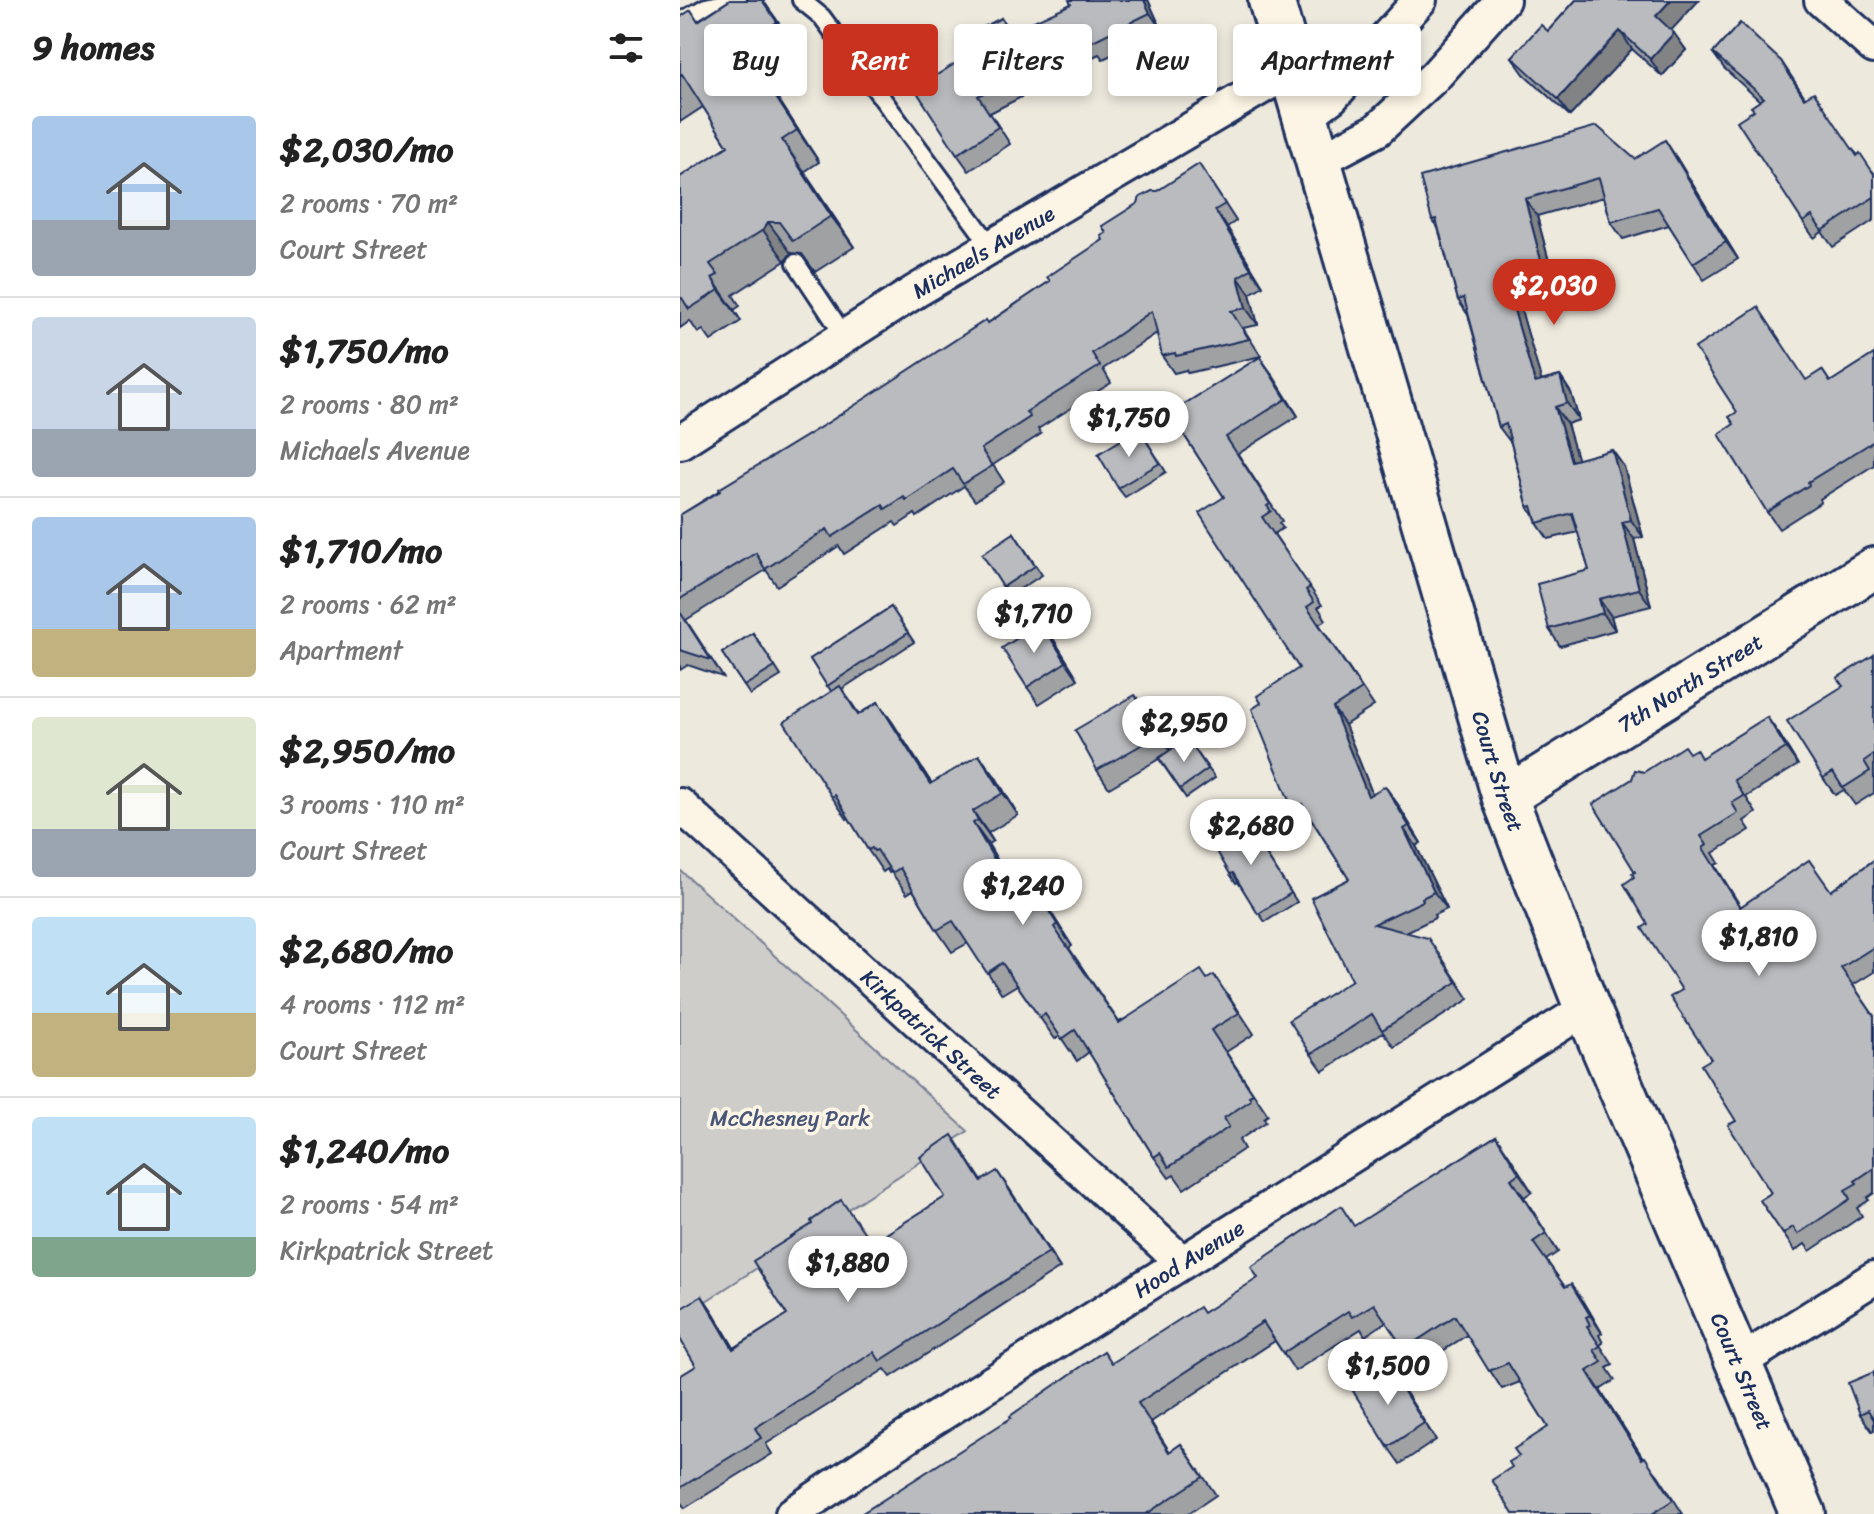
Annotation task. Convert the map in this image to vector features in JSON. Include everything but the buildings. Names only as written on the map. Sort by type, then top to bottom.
[{"type":"main road","name":"Court Street","points":[[1271,0],[1278,24]]},
{"type":"main road","name":"Court Street","points":[[1299,96],[1505,798],[1587,1008],[1803,1514]]},
{"type":"street","points":[[1305,117],[1332,97],[1420,0]]},
{"type":"street","points":[[1317,162],[1377,130],[1435,76],[1503,0]]},
{"type":"street","points":[[1821,0],[1874,47]]},
{"type":"street","name":"Michaels Avenue","points":[[680,442],[991,246],[1247,96]]},
{"type":"street","name":"7th North Street","points":[[1505,798],[1874,568]]},
{"type":"street","name":"Kirkpatrick Street","points":[[680,805],[1182,1262]]},
{"type":"street","name":"Hood Avenue","points":[[792,1514],[929,1422],[1587,1008]]},
{"type":"street","points":[[1740,1362],[1874,1278]]},
{"type":"lane","points":[[680,22],[706,7],[737,0]]},
{"type":"lane","points":[[801,0],[822,17],[991,246]]},
{"type":"lane","points":[[796,263],[845,337]]},
{"type":"green space","name":"McChesney Park","points":[[680,870],[968,1131],[680,1318]]}]
